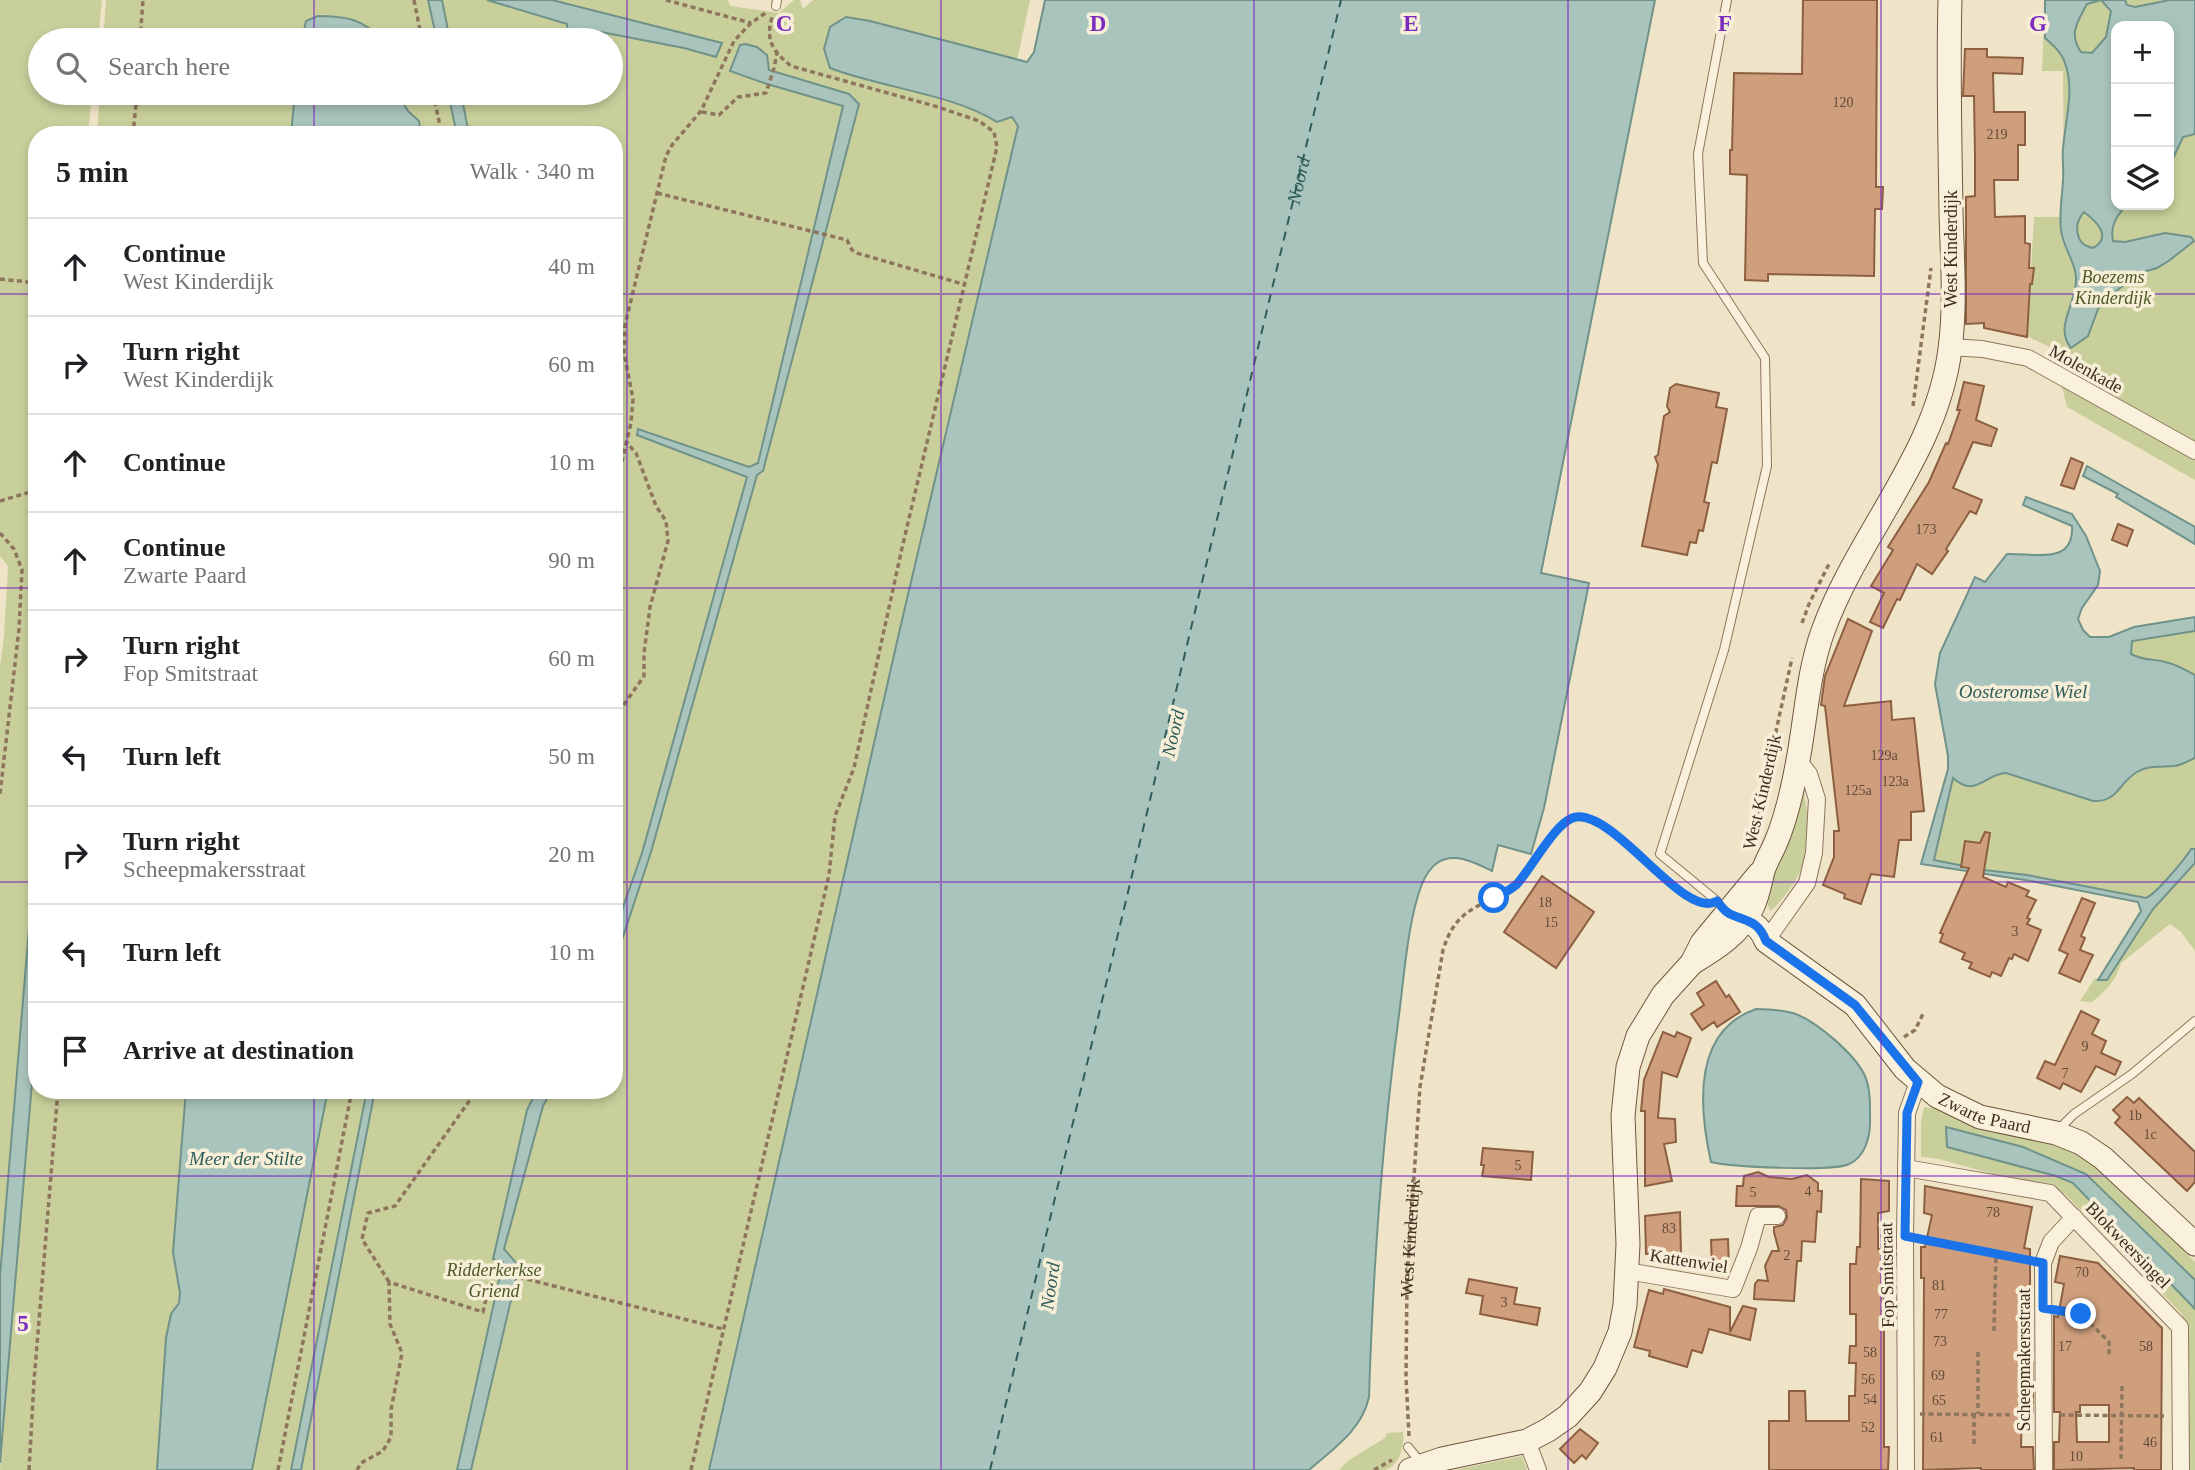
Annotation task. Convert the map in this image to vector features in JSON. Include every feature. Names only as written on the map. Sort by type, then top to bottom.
[{"type":"street","name":"West Kinderdijk","points":[[1413,1461],[1527,1441],[1548,1430],[1568,1416],[1590,1392],[1605,1368],[1620,1332],[1627,1271],[1623,1116],[1628,1067],[1638,1036],[1651,1012],[1692,962],[1702,943],[1759,889],[1763,869],[1787,813],[1809,690],[1825,625],[1837,594],[1865,542],[1903,481],[1931,422],[1945,381],[1951,347],[1953,278],[1948,77],[1950,0]]},
{"type":"street","name":"Molenkade","points":[[1951,347],[1982,349],[2028,358],[2195,451]]},
{"type":"street","name":"West Kinderdijk","points":[[1766,941],[1807,883],[1814,853],[1817,799],[1809,774],[1798,760]]},
{"type":"street","name":"Zwarte Paard","points":[[1732,916],[1752,942],[1766,941],[1855,1005],[1918,1082],[1948,1102],[1980,1117],[2056,1133],[2081,1143],[2103,1158],[2195,1244]]},
{"type":"street","name":"Fop Smitstraat","points":[[1906,1470],[1907,1113],[1918,1082]]},
{"type":"street","name":"Blokweersingel","points":[[1906,1168],[2050,1193],[2180,1327],[2181,1470]]},
{"type":"street","name":"Kattenwiel","points":[[1627,1271],[1733,1289],[1758,1216],[1777,1216]]},
{"type":"street","name":"Scheepmakersstraat","points":[[2044,1470],[2043,1263],[2051,1242],[2074,1217]]},
{"type":"street","points":[[1527,1441],[1538,1470]]},
{"type":"lane","points":[[1727,0],[1698,154],[1703,263],[1765,358],[1766,466],[1724,650],[1660,854],[1732,916]]},
{"type":"lane","name":"Zwarte Paard","points":[[2056,1133],[2074,1114],[2132,1074],[2195,1021]]},
{"type":"path","points":[[142,28],[144,0]]},
{"type":"path","points":[[414,0],[420,28]]},
{"type":"path","points":[[666,0],[751,23]]},
{"type":"path","points":[[623,459],[633,399],[624,353],[625,325],[666,156],[701,111],[734,41],[776,3]]},
{"type":"path","points":[[701,111],[719,115],[738,97],[766,93],[775,68],[776,53],[768,33],[776,3]]},
{"type":"path","points":[[691,1470],[829,875],[835,816],[854,768],[902,548],[997,147],[994,132],[979,121],[791,66],[776,53]]},
{"type":"path","points":[[134,126],[135,105]]},
{"type":"path","points":[[436,105],[440,126]]},
{"type":"path","points":[[657,193],[847,240],[852,250],[857,253],[965,285]]},
{"type":"path","points":[[0,279],[28,281]]},
{"type":"path","name":"West Kinderdijk","points":[[1912,416],[1926,302]]},
{"type":"path","points":[[623,706],[644,676],[650,607],[668,541],[666,521],[656,506],[636,453],[627,443]]},
{"type":"path","points":[[0,501],[28,493]]},
{"type":"path","points":[[0,533],[14,549],[22,570],[19,629],[0,794]]},
{"type":"path","points":[[1802,624],[1829,564]]},
{"type":"path","name":"West Kinderdijk","points":[[1751,846],[1766,787],[1784,687],[1795,648]]},
{"type":"path","name":"West Kinderdijk","points":[[1413,1461],[1406,1377],[1407,1281],[1420,1087],[1443,950],[1457,920],[1469,910],[1517,885],[1560,828],[1577,816],[1590,818],[1611,831],[1663,878],[1690,897],[1704,904],[1713,904],[1732,916]]},
{"type":"path","points":[[1915,1030],[1923,1014]]},
{"type":"path","points":[[29,1470],[57,1099]]},
{"type":"path","points":[[278,1470],[350,1099]]},
{"type":"path","points":[[357,1470],[362,1462],[383,1451],[391,1437],[391,1410],[402,1353],[390,1324],[389,1282],[362,1239],[368,1213],[395,1206],[471,1099]]},
{"type":"path","points":[[1905,1236],[2043,1263]]},
{"type":"path","points":[[1994,1331],[1996,1254]]},
{"type":"path","points":[[389,1282],[483,1312],[492,1273],[499,1272],[723,1329]]},
{"type":"path","points":[[2043,1308],[2081,1314],[2109,1342],[2109,1355]]},
{"type":"path","points":[[1974,1444],[1978,1352]]},
{"type":"path","points":[[2121,1460],[2122,1383]]},
{"type":"green space","points":[[0,0],[102,0],[99,28],[28,28],[28,105],[91,105],[89,126],[28,126],[28,941],[0,1276],[0,667],[8,566],[0,556]]},
{"type":"green space","name":"Ridderkerkse Griend","points":[[106,0],[728,0],[730,6],[779,13],[794,0],[800,0],[803,9],[813,0],[1030,0],[1017,61],[870,21],[1027,115],[722,1470],[225,1470],[290,1099],[623,1099],[623,126],[387,126],[384,105],[623,105],[623,28],[333,28],[306,21],[305,28],[104,28]]},
{"type":"green space","name":"Boezems Kinderdijk","points":[[2045,0],[2195,0],[2195,443],[2065,367],[2068,356],[2027,336],[2034,217],[2064,217],[2063,71],[2042,71]]},
{"type":"green space","points":[[99,105],[294,105],[292,126],[98,126]]},
{"type":"green space","points":[[2061,383],[2195,460],[2195,480],[2067,407]]},
{"type":"green space","points":[[2195,631],[2195,675],[2158,660],[2147,661],[2131,654],[2132,641]]},
{"type":"green space","points":[[2195,758],[2195,849],[2191,849],[2163,884],[2146,898],[1934,860],[1953,777],[1994,777],[1998,773],[2006,773],[2093,801],[2113,795],[2131,776],[2141,770],[2177,765]]},
{"type":"green space","points":[[1803,788],[1809,829],[1806,855],[1796,879],[1770,911],[1764,893]]},
{"type":"green space","points":[[2195,863],[2195,951],[2181,932],[2170,924],[2121,963],[2114,979],[2097,998],[2092,1002],[2080,1001],[2095,978],[2107,980],[2153,909]]},
{"type":"green space","points":[[31,1099],[185,1099],[173,1252],[180,1293],[179,1303],[171,1314],[166,1338],[157,1470],[0,1470]]},
{"type":"green space","points":[[1924,1107],[1949,1110],[2001,1124],[2077,1152],[2116,1184],[2195,1262],[2195,1280],[2086,1174],[2023,1147],[1947,1127],[2073,1183],[2195,1309],[2195,1470],[2187,1470],[2190,1371],[2182,1314],[2065,1194],[1939,1159],[1921,1157]]},
{"type":"green space","points":[[1403,1432],[1400,1454],[1390,1468],[1339,1470],[1349,1460],[1385,1438],[1387,1433]]},
{"type":"green space","points":[[1522,1456],[1527,1470],[1454,1470]]},
{"type":"water","points":[[428,0],[442,0],[448,28],[434,28]]},
{"type":"water","points":[[487,0],[552,0],[722,43],[716,57],[623,36],[623,28],[567,28],[567,24]]},
{"type":"water","name":"Noord","points":[[1045,0],[1655,0],[1541,573],[1589,583],[1544,808],[1531,854],[1498,845],[1492,871],[1458,858],[1444,860],[1432,867],[1417,898],[1407,948],[1383,1158],[1369,1397],[1353,1429],[1309,1470],[709,1470],[899,633],[1018,126],[1012,117],[997,122],[979,112],[939,98],[830,68],[824,49],[830,27],[846,17],[1027,62],[1034,52]]},
{"type":"water","points":[[2045,0],[2101,0],[2125,0],[2127,5],[2135,7],[2170,0],[2195,0],[2195,134],[2183,137],[2174,156],[2174,21],[2111,21],[2111,210],[2123,210],[2112,231],[2113,241],[2125,242],[2165,233],[2191,237],[2194,241],[2170,260],[2157,268],[2140,273],[2111,295],[2098,309],[2088,336],[2071,348],[2066,340],[2065,324],[2075,290],[2076,275],[2062,237],[2060,218],[2069,84],[2064,59],[2045,38]],"holes":[[[2101,0],[2111,11],[2106,37],[2092,53],[2081,52],[2075,33],[2087,4]],[[2084,212],[2102,234],[2099,244],[2093,248],[2082,243],[2077,228]]]},
{"type":"water","points":[[318,16],[344,18],[368,28],[305,28],[306,21]]},
{"type":"water","points":[[740,45],[757,47],[767,55],[769,70],[849,94],[859,104],[763,471],[757,475],[651,852],[623,937],[623,907],[642,853],[747,477],[637,435],[638,429],[749,467],[758,463],[843,106],[730,71]]},
{"type":"water","points":[[294,105],[404,105],[419,121],[420,126],[292,126]]},
{"type":"water","points":[[451,105],[463,105],[467,126],[455,126]]},
{"type":"water","points":[[2087,466],[2195,527],[2195,544],[2116,497],[2118,494],[2083,476]]},
{"type":"water","name":"Oosteromse Wiel","points":[[2026,497],[2072,514],[2086,536],[2100,571],[2098,585],[2082,608],[2078,619],[2090,637],[2109,637],[2134,627],[2195,617],[2195,631],[2132,641],[2131,654],[2172,664],[2195,675],[2195,758],[2177,765],[2141,770],[2131,776],[2113,795],[2093,801],[2006,773],[1975,786],[1961,784],[1953,778],[1934,860],[2146,898],[2177,868],[2191,849],[2195,849],[2195,863],[2153,909],[2107,980],[2098,980],[2141,911],[2138,902],[2031,881],[1921,864],[1948,769],[1935,684],[1940,653],[1975,577],[1985,582],[2007,554],[2050,555],[2066,547],[2071,539],[2072,526],[2023,505]]},
{"type":"water","points":[[28,941],[28,1099],[31,1099],[0,1463],[0,1276]]},
{"type":"water","points":[[1756,1009],[1784,1011],[1802,1017],[1834,1039],[1860,1067],[1868,1087],[1870,1129],[1865,1147],[1854,1161],[1823,1168],[1759,1167],[1711,1162],[1703,1096],[1710,1053],[1720,1035],[1735,1020]]},
{"type":"water","name":"Meer der Stilte","points":[[185,1099],[326,1099],[252,1470],[157,1470],[166,1338],[171,1314],[179,1303],[180,1293],[173,1252]]},
{"type":"water","points":[[365,1099],[373,1099],[301,1470],[291,1470]]},
{"type":"water","points":[[532,1099],[547,1099],[504,1249],[519,1266],[471,1470],[457,1470],[503,1262],[493,1259],[527,1110]]},
{"type":"water","points":[[1946,1127],[2023,1147],[2086,1174],[2195,1280],[2195,1309],[2073,1183],[1947,1147]]},
{"type":"building","points":[[1803,0],[1877,0],[1876,187],[1883,187],[1882,209],[1875,209],[1874,276],[1768,274],[1768,281],[1745,280],[1747,175],[1730,174],[1734,73],[1802,74]]},
{"type":"building","points":[[1965,49],[1987,49],[1987,57],[2023,58],[2022,74],[1993,73],[1994,112],[2025,112],[2025,145],[2018,145],[2018,180],[1994,180],[1995,217],[2025,216],[2025,243],[2030,244],[2029,268],[2034,268],[2030,284],[2027,337],[1984,328],[1984,323],[1966,324],[1966,197],[1975,196],[1975,155],[1974,96],[1963,96]]},
{"type":"building","points":[[1964,382],[1984,386],[1976,420],[1997,429],[1991,446],[1973,442],[1953,488],[1982,500],[1976,514],[1970,511],[1932,574],[1917,564],[1883,628],[1870,622],[1884,593],[1871,586],[1893,550],[1888,547],[1929,482],[1946,443],[1948,444],[1960,410],[1957,410]]},
{"type":"building","points":[[1676,384],[1719,393],[1716,407],[1727,409],[1717,463],[1712,462],[1704,502],[1709,503],[1703,531],[1699,530],[1696,543],[1690,542],[1687,555],[1642,546],[1658,465],[1655,457],[1658,455],[1664,416],[1670,412],[1667,406],[1670,388]]},
{"type":"building","points":[[2071,458],[2083,463],[2074,489],[2061,485]]},
{"type":"building","points":[[2118,524],[2133,530],[2127,546],[2112,540]]},
{"type":"building","points":[[1848,619],[1872,631],[1844,706],[1891,701],[1892,720],[1914,718],[1924,811],[1911,812],[1911,840],[1899,840],[1894,877],[1871,874],[1861,904],[1844,898],[1845,894],[1823,885],[1834,857],[1834,831],[1839,831],[1825,706],[1821,705],[1825,676]]},
{"type":"building","points":[[1985,832],[1990,833],[1983,877],[2006,887],[2008,882],[2029,891],[2026,896],[2036,900],[2027,918],[2030,919],[2027,924],[2041,930],[2028,961],[2014,954],[2012,959],[2009,958],[2001,976],[1992,972],[1990,977],[1969,968],[1972,963],[1962,959],[1965,953],[1940,942],[1943,934],[1940,933],[1969,868],[1961,867],[1965,841],[1980,843]]},
{"type":"building","points":[[1542,876],[1594,912],[1556,968],[1504,932]]},
{"type":"building","points":[[2082,898],[2095,903],[2081,936],[2085,938],[2080,950],[2093,955],[2080,982],[2059,973],[2068,954],[2059,950]]},
{"type":"building","points":[[1716,981],[1740,1012],[1717,1027],[1714,1022],[1702,1030],[1691,1014],[1704,1005],[1697,993]]},
{"type":"building","points":[[2081,1011],[2099,1020],[2092,1034],[2106,1041],[2101,1053],[2121,1062],[2115,1075],[2096,1066],[2081,1092],[2063,1083],[2060,1089],[2037,1078],[2045,1061],[2055,1065]]},
{"type":"building","points":[[1663,1032],[1675,1037],[1677,1032],[1691,1038],[1677,1077],[1662,1072],[1658,1118],[1675,1119],[1676,1142],[1664,1144],[1672,1181],[1645,1186],[1645,1111],[1641,1111],[1644,1080]]},
{"type":"building","points":[[2127,1097],[2134,1103],[2139,1098],[2195,1152],[2195,1182],[2187,1191],[2115,1123],[2120,1117],[2113,1110]]},
{"type":"building","points":[[1483,1148],[1533,1152],[1531,1180],[1482,1176]]},
{"type":"building","points":[[1758,1172],[1769,1177],[1792,1179],[1807,1175],[1818,1183],[1818,1191],[1822,1191],[1821,1212],[1817,1211],[1815,1242],[1802,1241],[1801,1261],[1797,1261],[1794,1301],[1754,1299],[1755,1284],[1758,1280],[1768,1281],[1765,1266],[1772,1251],[1779,1251],[1774,1227],[1783,1225],[1787,1217],[1786,1210],[1778,1206],[1736,1206],[1737,1186],[1743,1186],[1744,1176]]},
{"type":"building","points":[[1861,1179],[1889,1181],[1889,1211],[1878,1213],[1878,1249],[1884,1249],[1884,1447],[1889,1447],[1888,1470],[1769,1470],[1769,1421],[1789,1421],[1789,1391],[1805,1391],[1806,1421],[1849,1421],[1849,1396],[1855,1396],[1856,1363],[1849,1363],[1850,1346],[1856,1346],[1856,1314],[1850,1314],[1850,1264],[1856,1264],[1857,1247],[1860,1247]]},
{"type":"building","points":[[1925,1186],[2032,1207],[2024,1248],[2030,1249],[2033,1412],[2022,1412],[2021,1447],[2033,1447],[2034,1470],[1923,1470],[1924,1278],[1921,1278],[1921,1247],[1925,1247],[1932,1215],[1924,1213]]},
{"type":"building","points":[[1680,1212],[1681,1253],[1646,1254],[1645,1216]]},
{"type":"building","points":[[1728,1239],[1729,1266],[1712,1267],[1711,1240]]},
{"type":"building","points":[[2060,1256],[2098,1263],[2162,1328],[2161,1470],[2054,1470],[2054,1442],[2059,1442],[2060,1412],[2054,1412],[2054,1316],[2058,1317],[2064,1284],[2055,1282]],"holes":[[[2080,1405],[2109,1405],[2109,1442],[2077,1442],[2076,1412],[2080,1412]]]},
{"type":"building","points":[[1469,1279],[1517,1288],[1514,1304],[1540,1308],[1537,1325],[1480,1314],[1483,1296],[1466,1293]]},
{"type":"building","points":[[1664,1289],[1730,1307],[1730,1332],[1743,1306],[1756,1309],[1750,1340],[1709,1329],[1702,1353],[1692,1350],[1687,1367],[1649,1356],[1650,1351],[1634,1347],[1649,1290],[1663,1294]]},
{"type":"building","points":[[1580,1429],[1598,1443],[1586,1459],[1582,1455],[1574,1463],[1560,1449]]},
{"type":"ferry route","points":[[990,1470],[1341,0]]},
{"type":"route","points":[[1494,898],[1517,885],[1560,828],[1577,816],[1590,818],[1611,831],[1663,878],[1690,897],[1704,904],[1717,901],[1727,913],[1746,919],[1762,930],[1766,941],[1855,1005],[1918,1082],[1907,1113],[1905,1236],[2043,1263],[2043,1308],[2081,1314]]}]
